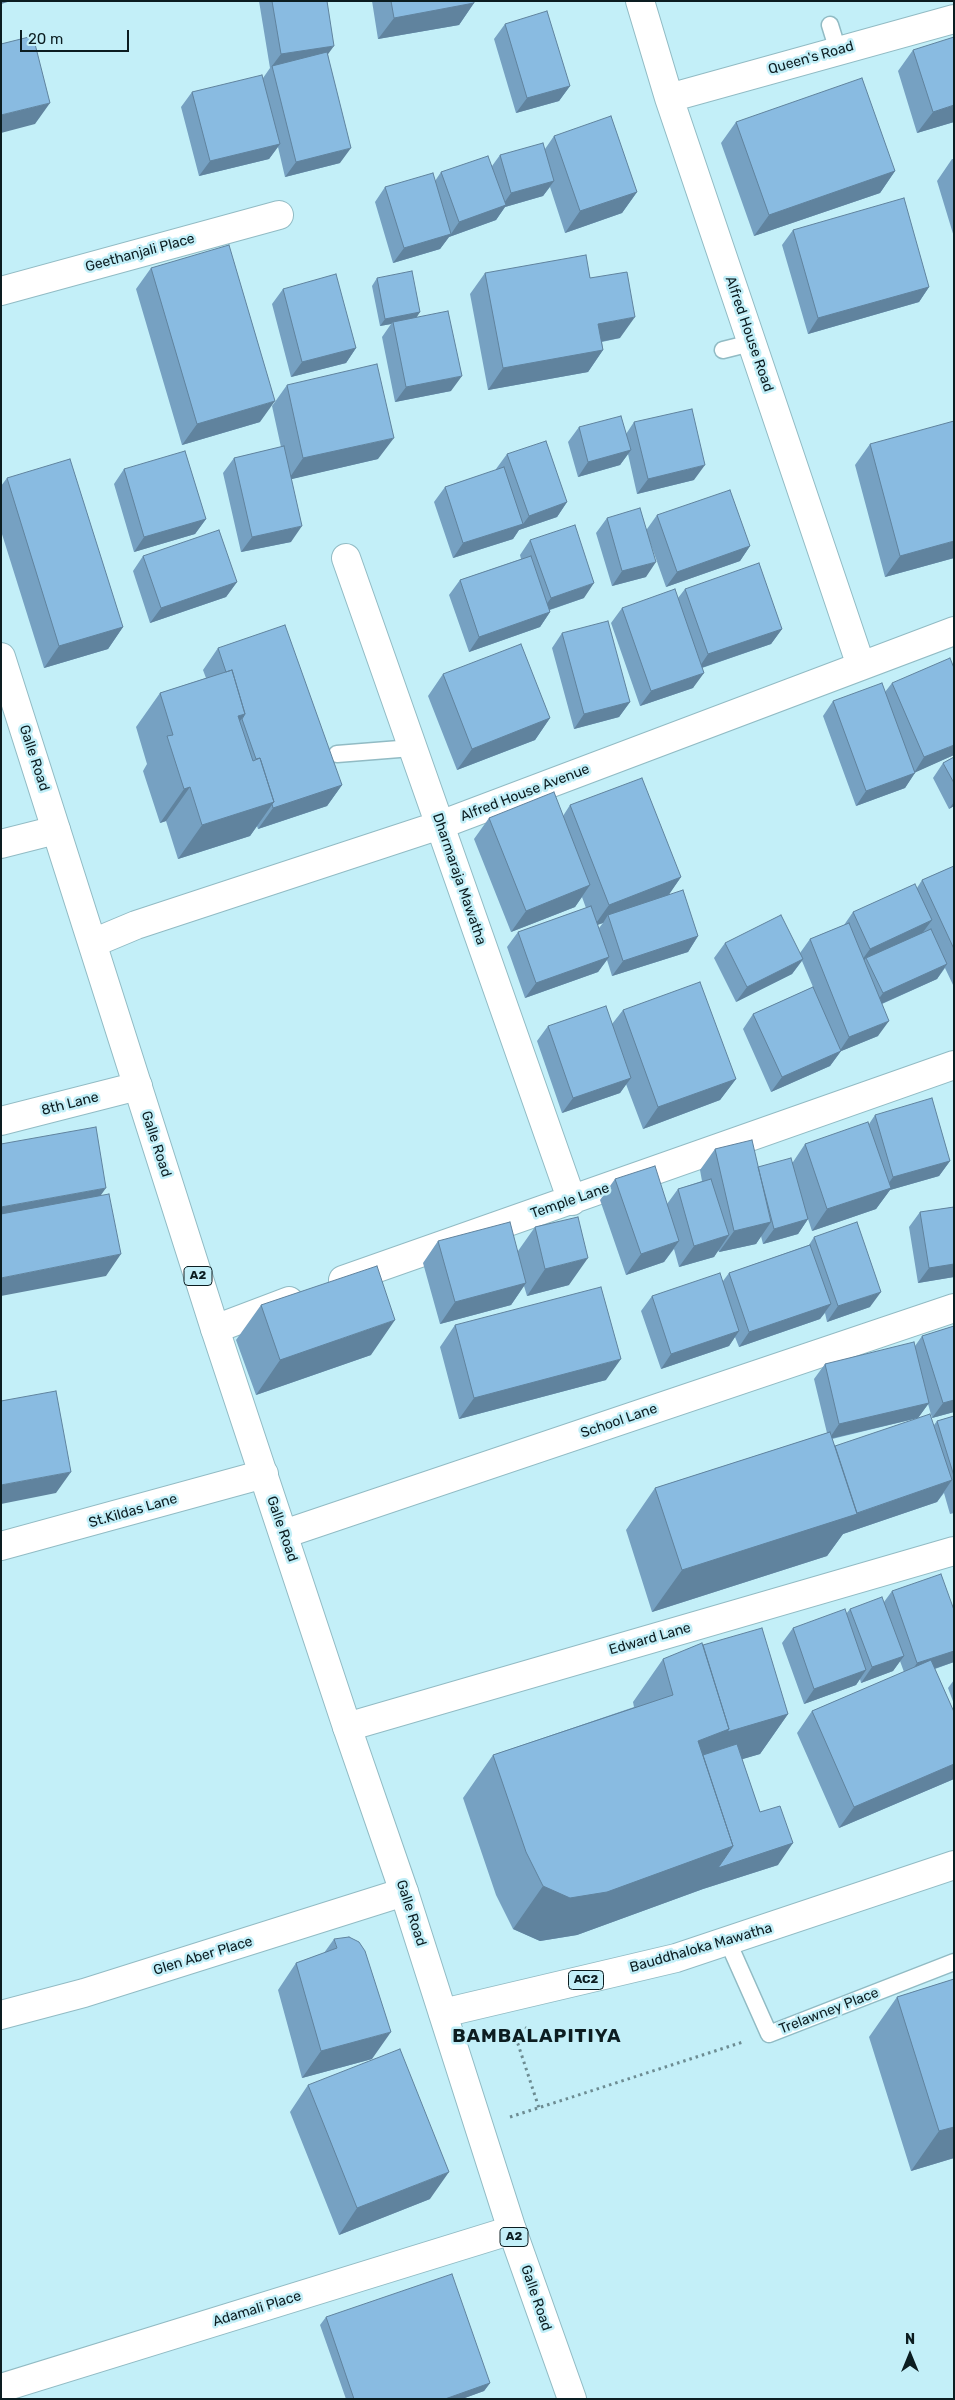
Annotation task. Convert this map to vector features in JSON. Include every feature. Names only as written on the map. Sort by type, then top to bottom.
[{"type":"main road","name":"Alfred House Road","points":[[640,1],[668,98],[861,666]]},
{"type":"main road","name":"Queen's Road","points":[[668,98],[954,19]]},
{"type":"main road","name":"Geethanjali Place","points":[[1,292],[279,215]]},
{"type":"main road","name":"Dharmaraja Mawatha","points":[[346,558],[572,1201]]},
{"type":"main road","name":"Alfred House Avenue","points":[[93,943],[136,926],[440,824],[954,631]]},
{"type":"main road","name":"Galle Road","points":[[1,656],[215,1329],[347,1727],[404,1892],[512,2230],[572,2399]]},
{"type":"main road","points":[[1,844],[56,830]]},
{"type":"main road","name":"Temple Lane","points":[[215,1329],[380,1266],[572,1201],[954,1065]]},
{"type":"main road","name":"8th Lane","points":[[1,1122],[138,1086]]},
{"type":"main road","name":"School Lane","points":[[284,1534],[954,1308]]},
{"type":"main road","name":"St.Kildas Lane","points":[[1,1546],[264,1474]]},
{"type":"main road","name":"Edward Lane","points":[[347,1727],[954,1551]]},
{"type":"main road","name":"Bauddhaloka Mawatha","points":[[442,2013],[676,1958],[954,1865]]},
{"type":"main road","name":"Glen Aber Place","points":[[1,2014],[84,1993],[404,1892]]},
{"type":"main road","name":"Adamali Place","points":[[1,2388],[512,2230]]},
{"type":"lane","points":[[830,25],[838,51]]},
{"type":"lane","points":[[723,350],[751,343]]},
{"type":"lane","points":[[337,754],[412,748]]},
{"type":"lane","name":"Trelawney Place","points":[[728,1942],[769,2034],[954,1962]]},
{"type":"path","points":[[539,2108],[518,2041],[557,1987]]},
{"type":"path","points":[[480,2126],[769,2034]]},
{"type":"building","points":[[272,1],[327,1],[334,46],[281,54]]},
{"type":"building","points":[[391,1],[474,1],[474,3],[394,18]]},
{"type":"building","points":[[547,11],[570,86],[527,98],[505,24]]},
{"type":"building","points":[[33,36],[50,103],[1,115],[1,44]]},
{"type":"building","points":[[954,37],[954,105],[933,112],[913,50]]},
{"type":"building","points":[[327,52],[351,148],[296,162],[272,66]]},
{"type":"building","points":[[262,75],[280,144],[210,161],[192,92]]},
{"type":"building","points":[[862,78],[895,171],[769,215],[736,122]]},
{"type":"building","points":[[611,116],[637,192],[580,211],[554,136]]},
{"type":"building","points":[[543,143],[554,181],[511,193],[500,155]]},
{"type":"building","points":[[488,156],[506,205],[459,222],[441,172]]},
{"type":"building","points":[[433,173],[451,234],[404,248],[385,187]]},
{"type":"building","points":[[904,198],[929,287],[818,318],[793,230]]},
{"type":"building","points":[[229,245],[275,401],[197,424],[151,268]]},
{"type":"building","points":[[586,255],[590,278],[627,272],[635,317],[598,324],[603,350],[503,368],[485,273]]},
{"type":"building","points":[[412,271],[420,312],[385,319],[377,278]]},
{"type":"building","points":[[336,274],[356,348],[302,362],[283,289]]},
{"type":"building","points":[[448,311],[462,376],[406,387],[393,322]]},
{"type":"building","points":[[377,364],[394,438],[303,458],[287,385]]},
{"type":"building","points":[[692,409],[705,465],[648,479],[634,422]]},
{"type":"building","points":[[621,416],[631,450],[588,462],[579,427]]},
{"type":"building","points":[[954,421],[954,541],[900,556],[870,444]]},
{"type":"building","points":[[546,441],[567,502],[529,516],[507,454]]},
{"type":"building","points":[[284,446],[302,526],[252,537],[234,458]]},
{"type":"building","points":[[185,451],[206,519],[144,537],[124,469]]},
{"type":"building","points":[[70,459],[123,627],[59,646],[7,478]]},
{"type":"building","points":[[504,467],[523,524],[463,543],[445,487]]},
{"type":"building","points":[[730,490],[750,546],[677,572],[657,515]]},
{"type":"building","points":[[640,508],[656,562],[622,571],[607,518]]},
{"type":"building","points":[[575,525],[594,583],[551,598],[530,540]]},
{"type":"building","points":[[219,530],[237,582],[161,608],[143,556]]},
{"type":"building","points":[[531,556],[550,612],[479,637],[460,580]]},
{"type":"building","points":[[759,563],[782,629],[708,654],[685,589]]},
{"type":"building","points":[[675,589],[704,673],[651,691],[622,608]]},
{"type":"building","points":[[608,621],[630,702],[584,714],[562,633]]},
{"type":"building","points":[[285,625],[342,785],[273,808],[272,804],[274,802],[260,758],[256,759],[242,719],[245,714],[232,670],[226,672],[218,648]]},
{"type":"building","points":[[521,644],[550,718],[472,749],[443,674]]},
{"type":"building","points":[[950,658],[954,668],[954,745],[924,757],[892,683]]},
{"type":"building","points":[[232,670],[245,714],[238,716],[253,761],[260,758],[274,802],[202,825],[190,787],[184,789],[167,736],[173,735],[160,693]]},
{"type":"building","points":[[882,683],[915,773],[866,791],[833,701]]},
{"type":"building","points":[[954,757],[954,783],[943,763]]},
{"type":"building","points":[[642,778],[681,877],[609,905],[570,805]]},
{"type":"building","points":[[554,792],[590,885],[526,911],[489,818]]},
{"type":"building","points":[[954,866],[954,949],[922,880]]},
{"type":"building","points":[[915,884],[932,920],[870,949],[853,912]]},
{"type":"building","points":[[683,890],[698,936],[623,961],[608,915]]},
{"type":"building","points":[[591,906],[609,957],[536,983],[518,932]]},
{"type":"building","points":[[781,915],[803,959],[747,987],[725,943]]},
{"type":"building","points":[[849,923],[889,1021],[849,1037],[810,939]]},
{"type":"building","points":[[931,929],[947,964],[883,993],[866,958]]},
{"type":"building","points":[[700,982],[736,1079],[658,1107],[623,1010]]},
{"type":"building","points":[[813,987],[841,1051],[782,1077],[753,1014]]},
{"type":"building","points":[[606,1006],[631,1078],[573,1098],[548,1026]]},
{"type":"building","points":[[932,1098],[950,1161],[893,1177],[875,1115]]},
{"type":"building","points":[[868,1122],[891,1188],[827,1209],[805,1144]]},
{"type":"building","points":[[96,1127],[106,1188],[1,1207],[1,1144]]},
{"type":"building","points":[[752,1140],[771,1222],[734,1231],[715,1149]]},
{"type":"building","points":[[791,1158],[808,1219],[774,1229],[758,1167]]},
{"type":"building","points":[[655,1166],[679,1241],[641,1254],[615,1179]]},
{"type":"building","points":[[711,1179],[729,1235],[694,1246],[678,1189]]},
{"type":"building","points":[[109,1194],[121,1254],[1,1278],[1,1214]]},
{"type":"building","points":[[954,1207],[954,1264],[929,1268],[920,1212]]},
{"type":"building","points":[[578,1217],[588,1258],[545,1269],[535,1227]]},
{"type":"building","points":[[510,1222],[526,1283],[455,1302],[438,1241]]},
{"type":"building","points":[[857,1222],[881,1292],[838,1306],[814,1237]]},
{"type":"building","points":[[810,1245],[831,1304],[749,1332],[729,1273]]},
{"type":"building","points":[[377,1266],[395,1320],[280,1360],[261,1305]]},
{"type":"building","points":[[720,1273],[739,1331],[671,1354],[652,1296]]},
{"type":"building","points":[[601,1287],[621,1359],[474,1398],[455,1325]]},
{"type":"building","points":[[954,1326],[954,1400],[943,1403],[922,1336]]},
{"type":"building","points":[[914,1342],[929,1403],[839,1424],[825,1364]]},
{"type":"building","points":[[56,1391],[71,1472],[1,1485],[1,1401]]},
{"type":"building","points":[[930,1414],[952,1480],[857,1513],[835,1446]]},
{"type":"building","points":[[954,1416],[954,1476],[937,1421]]},
{"type":"building","points":[[830,1432],[857,1514],[682,1570],[655,1488]]},
{"type":"building","points":[[941,1574],[954,1610],[954,1651],[917,1663],[892,1591]]},
{"type":"building","points":[[882,1597],[904,1656],[872,1667],[850,1609]]},
{"type":"building","points":[[845,1609],[866,1670],[814,1689],[793,1628]]},
{"type":"building","points":[[762,1628],[788,1714],[727,1732],[729,1729],[703,1645]]},
{"type":"building","points":[[702,1643],[729,1729],[698,1741],[733,1846],[607,1892],[570,1898],[543,1886],[526,1852],[493,1755],[673,1695],[663,1659]]},
{"type":"building","points":[[931,1660],[954,1712],[954,1764],[854,1807],[812,1711]]},
{"type":"building","points":[[737,1744],[760,1812],[780,1806],[793,1843],[718,1868],[733,1846],[703,1755]]},
{"type":"building","points":[[349,1937],[359,1942],[365,1951],[391,2032],[321,2051],[296,1963],[337,1948],[334,1939]]},
{"type":"building","points":[[954,1979],[954,2127],[939,2131],[897,1997]]},
{"type":"building","points":[[400,2049],[449,2172],[357,2208],[308,2085]]},
{"type":"building","points":[[452,2274],[490,2383],[445,2399],[354,2399],[326,2317]]},
{"type":"district","name":"BAMBALAPITIYA","points":[[537,2037]]}]
